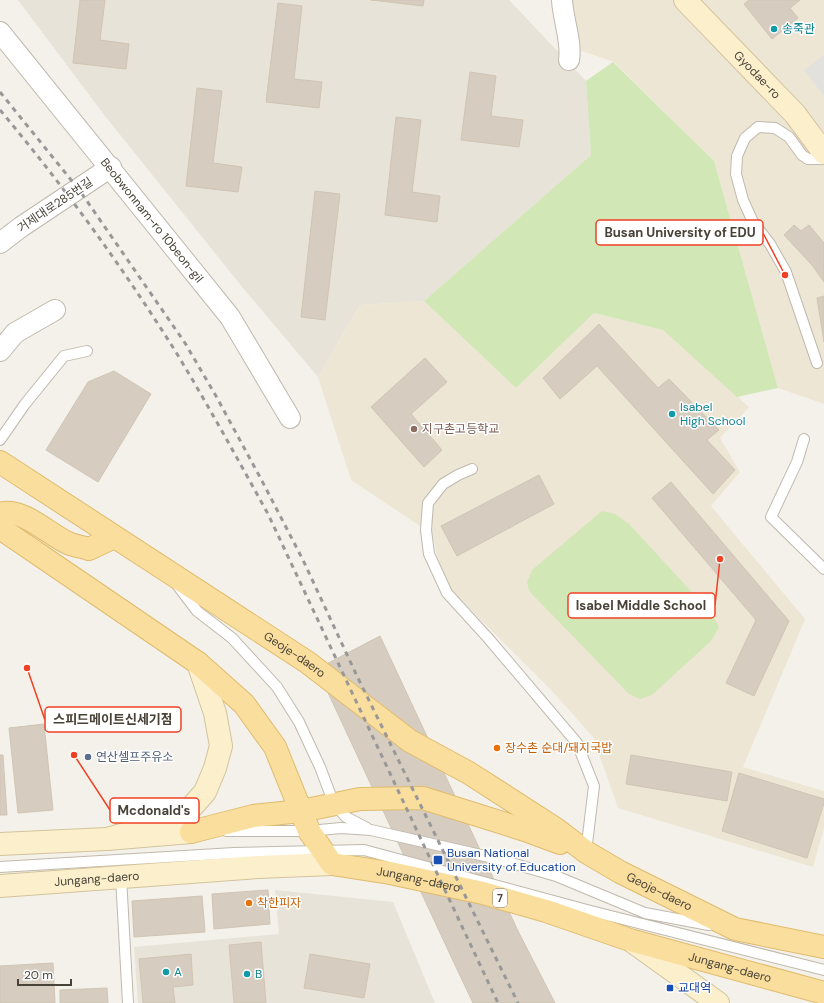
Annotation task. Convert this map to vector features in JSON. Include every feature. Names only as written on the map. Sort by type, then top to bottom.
[{"type":"main road","name":"Gyodae-ro","points":[[686,0],[795,114],[824,153]]},
{"type":"main road","name":"Geoje-daero","points":[[0,462],[307,662],[410,741],[469,773],[556,829],[586,852],[620,872],[735,929]]},
{"type":"main road","points":[[0,514],[5,512],[22,516],[68,543],[90,549],[114,537]]},
{"type":"main road","points":[[0,528],[198,662],[244,704],[275,748],[309,831],[328,858]]},
{"type":"main road","points":[[108,839],[160,824],[189,810],[205,792],[215,768],[221,746],[215,713],[198,662]]},
{"type":"main road","name":"Geoje-daero","points":[[191,832],[254,816],[301,811],[360,799],[423,798],[525,830],[586,852]]},
{"type":"main road","points":[[0,844],[108,839],[191,832]]},
{"type":"main road","name":"Jungang-daero","points":[[0,886],[258,867],[328,858],[482,893],[546,911],[630,940],[824,993]]},
{"type":"main road","points":[[735,929],[824,947]]},
{"type":"main road","points":[[630,940],[718,1003]]},
{"type":"street","points":[[562,0],[563,15],[570,49],[569,60]]},
{"type":"street","name":"Beobwonnam-ro 10beon-gil","points":[[0,32],[230,317],[290,418]]},
{"type":"street","name":"거제대로285번길","points":[[0,244],[21,227],[110,167]]},
{"type":"street","points":[[0,351],[15,333],[55,310]]},
{"type":"lane","points":[[817,363],[786,272],[770,244],[753,222],[743,200],[736,174],[737,156],[745,138],[758,127],[775,128],[788,137],[802,155],[808,159],[824,159]]},
{"type":"lane","points":[[0,440],[25,404],[64,356],[87,351]]},
{"type":"lane","points":[[804,439],[797,462],[771,517],[824,569]]},
{"type":"lane","points":[[472,469],[458,474],[443,484],[428,503],[426,530],[429,554],[447,593],[488,638],[577,743],[594,786],[586,852]]},
{"type":"lane","points":[[166,571],[197,611],[232,638],[277,687],[299,722],[320,767],[334,804],[346,817],[371,830]]},
{"type":"lane","points":[[191,832],[309,831],[341,828],[371,830],[494,858],[556,876],[645,914],[735,929]]},
{"type":"lane","points":[[0,867],[234,853],[328,858],[364,850],[587,910],[824,970]]},
{"type":"lane","points":[[121,877],[128,1003]]},
{"type":"shaded area","points":[[18,0],[509,0],[586,81],[591,155],[424,301],[360,305],[318,377],[243,288],[105,116]]},
{"type":"shaded area","points":[[562,0],[824,0],[824,404],[778,388],[714,161],[614,62],[570,47]]},
{"type":"shaded area","points":[[824,55],[824,96],[804,70]]},
{"type":"shaded area","points":[[424,301],[516,388],[594,313],[663,330],[749,407],[720,438],[740,472],[711,506],[805,619],[743,767],[824,791],[824,828],[813,867],[618,808],[593,737],[553,692],[447,585],[437,555],[432,533],[351,480],[318,377],[360,305]]},
{"type":"shaded area","points":[[275,890],[393,902],[435,1003],[138,1003],[134,947],[279,934]]},
{"type":"green space","points":[[613,62],[714,161],[778,388],[737,397],[663,330],[594,313],[516,388],[424,301],[591,155],[586,81]]},
{"type":"green space","points":[[602,511],[615,514],[629,524],[712,614],[719,627],[711,641],[652,695],[640,699],[629,694],[529,591],[527,582],[532,570]]},
{"type":"building","points":[[80,0],[105,0],[100,40],[129,44],[126,69],[73,63]]},
{"type":"building","points":[[371,0],[424,0],[423,6]]},
{"type":"building","name":"송죽관","points":[[749,0],[800,0],[790,8],[798,18],[772,39],[744,4]]},
{"type":"building","points":[[278,3],[302,6],[294,79],[322,82],[319,108],[266,102]]},
{"type":"building","points":[[470,72],[496,76],[491,116],[523,120],[519,147],[461,140]]},
{"type":"building","points":[[197,88],[222,91],[213,163],[242,167],[238,192],[186,186]]},
{"type":"building","points":[[396,117],[421,120],[412,192],[440,196],[437,222],[385,215]]},
{"type":"building","points":[[315,191],[340,194],[325,320],[301,317]]},
{"type":"building","points":[[794,225],[801,231],[809,225],[824,243],[824,282],[812,265],[784,235]]},
{"type":"building","points":[[824,296],[824,342],[817,298]]},
{"type":"building","name":"Isabel High School","points":[[599,324],[658,388],[669,379],[719,430],[707,440],[735,470],[713,494],[597,366],[560,399],[543,378]]},
{"type":"building","points":[[425,358],[447,382],[411,414],[442,450],[424,467],[371,407]]},
{"type":"building","points":[[114,371],[151,394],[98,482],[46,450],[88,382]]},
{"type":"building","points":[[539,475],[554,504],[457,556],[441,526]]},
{"type":"building","points":[[671,482],[789,621],[754,696],[726,683],[756,620],[652,498]]},
{"type":"building","points":[[380,636],[518,931],[555,1003],[473,1003],[317,669]]},
{"type":"building","points":[[44,724],[53,810],[18,813],[9,728]]},
{"type":"building","points":[[0,755],[3,755],[7,815],[0,815]]},
{"type":"building","points":[[631,755],[732,772],[727,801],[626,784]]},
{"type":"building","points":[[739,773],[824,799],[807,858],[722,831]]},
{"type":"building","points":[[268,890],[270,924],[214,929],[212,894]]},
{"type":"building","points":[[202,896],[205,932],[134,937],[132,901]]},
{"type":"building","name":"B","points":[[261,942],[266,1003],[234,1003],[229,945]]},
{"type":"building","name":"A","points":[[191,954],[193,985],[173,987],[175,1003],[143,1003],[139,959]]},
{"type":"building","points":[[310,954],[370,964],[364,998],[304,988]]},
{"type":"building","points":[[53,963],[55,1003],[0,1003],[0,966]]},
{"type":"building","points":[[107,988],[108,1003],[60,1003],[60,990]]},
{"type":"railway","points":[[0,92],[80,191],[185,343],[216,396],[303,560],[356,674],[518,1003]]},
{"type":"railway","points":[[0,110],[69,196],[112,256],[174,349],[233,451],[268,514],[498,1003]]},
{"type":"place","name":"송죽관","points":[[774,29]]},
{"type":"place","name":"Busan University of EDU","points":[[785,275]]},
{"type":"place","name":"Isabel High School","points":[[672,414]]},
{"type":"place","name":"지구촌고등학교","points":[[414,429]]},
{"type":"place","name":"Isabel Middle School","points":[[720,559]]},
{"type":"place","name":"스피드메이트신세기점","points":[[27,668]]},
{"type":"place","name":"장수촌 순대/돼지국밥","points":[[497,748]]},
{"type":"place","name":"Mcdonald's","points":[[74,755]]},
{"type":"place","name":"연산셀프주유소","points":[[88,757]]},
{"type":"place","name":"Busan National University of Education","points":[[438,860]]},
{"type":"place","name":"착한피자","points":[[249,903]]},
{"type":"place","name":"A","points":[[166,972]]},
{"type":"place","name":"B","points":[[247,974]]},
{"type":"place","name":"교대역","points":[[670,988]]}]
